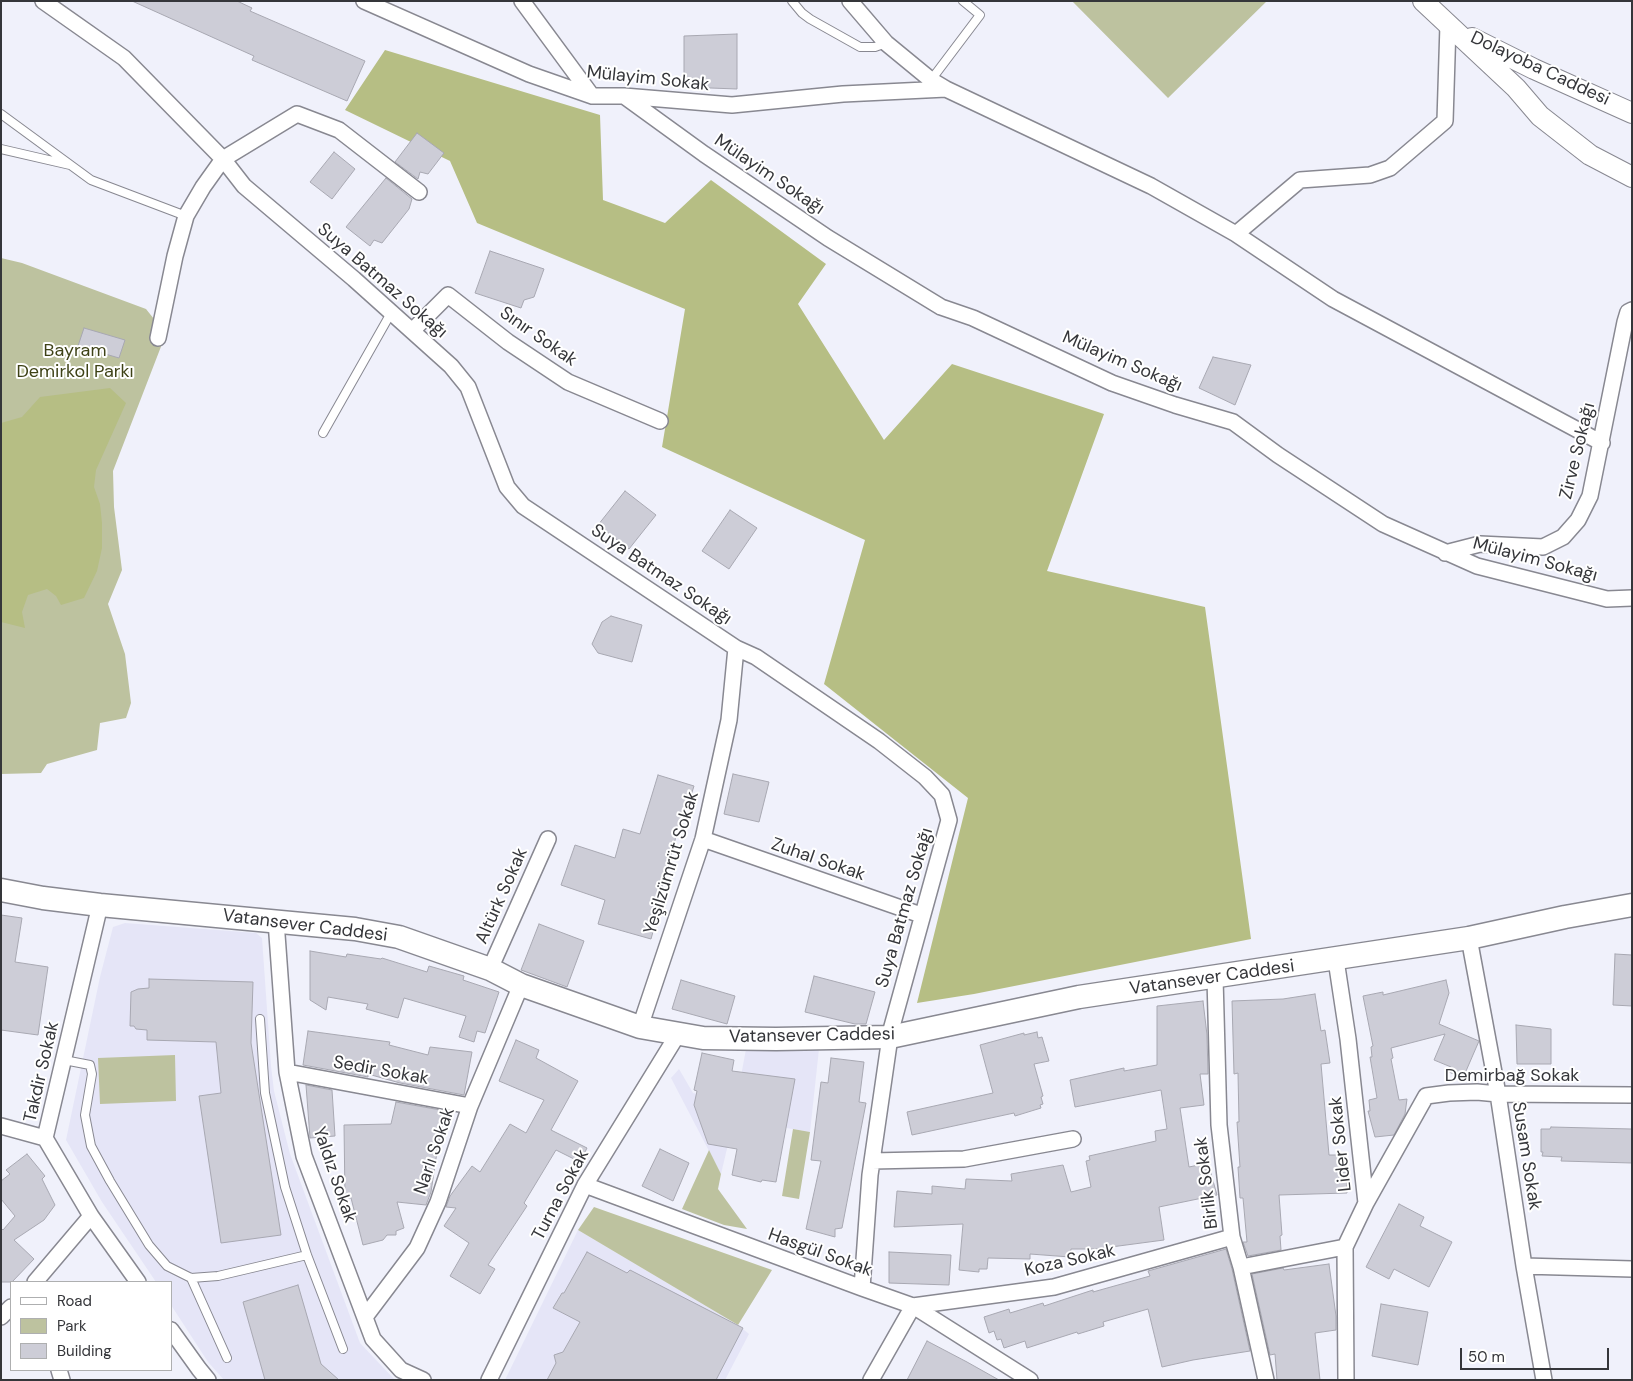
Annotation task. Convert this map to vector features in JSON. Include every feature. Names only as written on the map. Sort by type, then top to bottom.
[{"type":"main road","name":"Vatansever Caddesi","points":[[1,890],[100,906],[355,930],[399,937],[490,969],[521,985],[640,1027],[702,1038],[767,1039],[890,1038],[1079,997],[1336,960],[1469,938],[1565,917],[1632,905]]},
{"type":"street","name":"Suya Batmaz Sokağı","points":[[43,1],[124,58],[223,159],[244,186],[354,279],[451,366],[468,387],[507,488],[523,506],[736,648],[756,657],[879,741],[925,777],[942,795],[949,820],[890,1030],[872,1161],[862,1288]]},
{"type":"street","name":"Mülayim Sokak","points":[[364,1],[529,74],[592,96],[624,96],[732,106],[843,94],[946,89]]},
{"type":"street","points":[[522,1],[592,96]]},
{"type":"street","points":[[850,1],[886,43],[931,80],[946,89],[1151,186],[1236,234],[1333,299],[1602,442]]},
{"type":"street","points":[[1423,1],[1516,88],[1540,116],[1590,155],[1632,177]]},
{"type":"street","points":[[1236,234],[1300,180],[1370,175],[1390,168],[1445,121],[1448,25]]},
{"type":"street","name":"Dolayoba Caddesi","points":[[1448,25],[1534,70],[1632,113]]},
{"type":"street","name":"Mülayim Sokağı","points":[[624,96],[704,154],[828,238],[941,307],[973,318],[1112,382],[1175,405],[1233,422],[1278,455],[1383,524],[1445,553],[1477,566],[1597,596],[1632,598]]},
{"type":"street","points":[[158,338],[175,256],[186,216],[203,187],[223,159],[297,114],[339,130],[419,192]]},
{"type":"street","name":"Sınır Sokak","points":[[412,331],[448,295],[508,342],[568,382],[660,421]]},
{"type":"street","name":"Zirve Sokağı","points":[[1445,553],[1480,544],[1543,547],[1563,536],[1578,520],[1590,496],[1624,322],[1628,312],[1632,310]]},
{"type":"street","name":"Yeşilzümrüt Sokak","points":[[640,1027],[703,839],[729,720],[736,648]]},
{"type":"street","name":"Altürk Sokak","points":[[490,969],[548,838]]},
{"type":"street","name":"Zuhal Sokak","points":[[703,839],[921,916]]},
{"type":"street","name":"Takdir Sokak","points":[[100,906],[45,1138],[91,1216],[137,1281]]},
{"type":"street","name":"Yaldız Sokak","points":[[276,922],[286,1072],[304,1156],[373,1339],[401,1370],[424,1380]]},
{"type":"street","name":"Susam Sokak","points":[[1469,938],[1498,1094],[1524,1266],[1544,1380]]},
{"type":"street","name":"Lider Sokak","points":[[1336,960],[1348,1039],[1366,1203],[1344,1247],[1346,1380]]},
{"type":"street","name":"Birlik Sokak","points":[[1215,978],[1219,1125],[1232,1237],[1241,1268],[1266,1380]]},
{"type":"street","name":"Narlı Sokak","points":[[364,1317],[417,1248],[438,1202],[470,1106],[521,985]]},
{"type":"street","name":"Turna Sokak","points":[[489,1380],[585,1185],[678,1034]]},
{"type":"street","name":"Sedir Sokak","points":[[286,1072],[470,1106]]},
{"type":"street","name":"Demirbağ Sokak","points":[[1366,1203],[1426,1096],[1477,1092],[1498,1094],[1632,1095]]},
{"type":"street","points":[[1,1126],[45,1138]]},
{"type":"street","points":[[872,1161],[964,1159],[1073,1139]]},
{"type":"street","name":"Hasgül Sokak","points":[[585,1185],[913,1306],[1030,1380]]},
{"type":"street","points":[[36,1281],[91,1216]]},
{"type":"street","name":"Koza Sokak","points":[[913,1306],[1054,1287],[1232,1237]]},
{"type":"street","points":[[1241,1268],[1344,1247]]},
{"type":"street","points":[[1524,1266],[1632,1269]]},
{"type":"street","points":[[871,1380],[913,1306]]},
{"type":"street","points":[[1,1317],[10,1308]]},
{"type":"street","points":[[172,1331],[208,1380]]},
{"type":"lane","points":[[792,1],[810,19],[860,47],[875,47],[886,43]]},
{"type":"lane","points":[[931,80],[980,15],[963,1]]},
{"type":"lane","points":[[1,114],[91,180],[186,216]]},
{"type":"lane","points":[[1,148],[72,165]]},
{"type":"lane","points":[[323,433],[392,313]]},
{"type":"lane","points":[[260,1019],[265,1093],[285,1187],[307,1256],[343,1349]]},
{"type":"lane","points":[[64,1060],[90,1065],[92,1074],[85,1115],[91,1146],[149,1245],[167,1266],[191,1278],[218,1276],[307,1256]]},
{"type":"lane","points":[[191,1278],[227,1358]]},
{"type":"shaded area","points":[[125,923],[256,933],[262,938],[274,1091],[290,1154],[360,1343],[395,1380],[224,1380],[208,1362],[172,1307],[172,1281],[155,1281],[102,1202],[66,1140],[100,977],[113,927]]},
{"type":"shaded area","points":[[746,1049],[819,1049],[810,1132],[734,1119],[721,1174],[671,1078],[679,1069],[693,1093],[736,1103]]},
{"type":"shaded area","points":[[578,1230],[738,1325],[749,1334],[725,1380],[505,1380]]},
{"type":"green space","points":[[1072,1],[1267,1],[1168,98]]},
{"type":"green space","points":[[385,50],[600,115],[603,200],[665,223],[711,180],[826,264],[798,304],[884,440],[952,364],[1104,414],[1047,571],[1205,607],[1251,939],[974,994],[917,1003],[968,798],[824,684],[865,540],[662,447],[685,309],[477,223],[450,161],[345,110]]},
{"type":"green space","name":"Bayram Demirkol Parkı","points":[[1,258],[22,263],[146,309],[154,319],[162,344],[113,471],[114,507],[122,570],[108,604],[125,654],[131,703],[126,718],[100,723],[97,750],[47,764],[41,773],[1,774]]},
{"type":"green space","points":[[110,388],[126,403],[96,470],[94,487],[100,504],[102,523],[102,548],[97,571],[84,598],[61,605],[56,596],[47,589],[28,595],[22,612],[25,628],[1,622],[1,423],[22,417],[40,397]]},
{"type":"green space","points":[[175,1055],[176,1101],[100,1104],[98,1058]]},
{"type":"green space","points":[[793,1129],[810,1132],[799,1199],[782,1196]]},
{"type":"green space","points":[[709,1150],[721,1174],[718,1189],[747,1229],[724,1225],[682,1209]]},
{"type":"green space","points":[[594,1207],[772,1270],[738,1325],[578,1230]]},
{"type":"building","points":[[132,1],[237,1],[252,8],[250,11],[365,61],[347,101],[252,60],[254,56]]},
{"type":"building","points":[[737,34],[737,89],[684,87],[684,36]]},
{"type":"building","points":[[417,133],[444,153],[428,174],[420,172],[418,179],[395,162]]},
{"type":"building","points":[[334,152],[355,169],[332,199],[310,182]]},
{"type":"building","points":[[386,178],[412,199],[409,209],[382,243],[374,240],[370,246],[346,227]]},
{"type":"building","points":[[490,251],[544,269],[534,297],[524,300],[521,308],[475,293]]},
{"type":"building","points":[[84,328],[125,340],[119,358],[78,346]]},
{"type":"building","points":[[1213,357],[1251,365],[1235,405],[1199,388]]},
{"type":"building","points":[[625,491],[656,515],[629,549],[598,525]]},
{"type":"building","points":[[730,510],[757,528],[729,569],[702,551]]},
{"type":"building","points":[[611,616],[642,625],[632,662],[598,653],[592,644],[602,622]]},
{"type":"building","points":[[733,774],[769,782],[759,822],[724,814]]},
{"type":"building","points":[[658,775],[694,786],[679,833],[677,833],[658,902],[661,903],[651,939],[598,924],[605,900],[561,885],[575,845],[615,858],[623,829],[640,834]]},
{"type":"building","points":[[1,915],[22,918],[15,962],[48,967],[38,1035],[1,1030]]},
{"type":"building","points":[[539,924],[584,941],[567,987],[521,970]]},
{"type":"building","points":[[310,951],[346,957],[347,954],[382,958],[427,972],[429,966],[464,976],[463,980],[499,992],[485,1033],[477,1031],[474,1042],[459,1037],[466,1016],[404,998],[398,1018],[366,1009],[368,1004],[328,997],[326,1010],[310,1000]]},
{"type":"building","points":[[1615,954],[1632,955],[1632,1006],[1613,1005]]},
{"type":"building","points":[[814,976],[875,992],[866,1024],[855,1024],[805,1012]]},
{"type":"building","points":[[149,979],[253,982],[251,1043],[281,1235],[221,1243],[199,1096],[221,1093],[216,1042],[147,1040],[147,1030],[136,1029],[134,1026],[130,1026],[131,992],[149,988]]},
{"type":"building","points":[[681,980],[735,996],[727,1024],[672,1009]]},
{"type":"building","points":[[1446,980],[1449,993],[1439,1024],[1479,1041],[1463,1078],[1449,1072],[1451,1067],[1434,1060],[1445,1034],[1391,1048],[1393,1058],[1391,1059],[1399,1100],[1407,1099],[1405,1114],[1394,1135],[1375,1137],[1368,1111],[1370,1111],[1369,1100],[1377,1098],[1370,1057],[1372,1057],[1371,1047],[1373,1046],[1363,996],[1383,992],[1383,995]]},
{"type":"building","points":[[1315,994],[1321,1031],[1325,1030],[1330,1063],[1321,1064],[1329,1155],[1342,1155],[1342,1172],[1346,1172],[1347,1193],[1279,1195],[1282,1235],[1280,1236],[1281,1250],[1248,1256],[1243,1242],[1247,1242],[1243,1198],[1240,1198],[1238,1167],[1240,1167],[1237,1122],[1239,1122],[1238,1073],[1234,1074],[1232,1001],[1283,999]]},
{"type":"building","points":[[1203,1001],[1207,1035],[1208,1074],[1200,1074],[1204,1105],[1180,1108],[1189,1167],[1208,1163],[1217,1195],[1159,1207],[1164,1240],[1111,1247],[1111,1249],[1071,1249],[1070,1257],[1030,1254],[1030,1259],[988,1258],[987,1269],[979,1269],[979,1272],[959,1270],[963,1224],[894,1227],[897,1191],[932,1194],[932,1186],[965,1189],[966,1179],[1012,1181],[1011,1174],[1063,1165],[1071,1192],[1091,1187],[1086,1161],[1090,1160],[1089,1156],[1156,1141],[1155,1131],[1167,1129],[1161,1090],[1075,1107],[1070,1080],[1124,1068],[1124,1071],[1157,1065],[1157,1006]]},
{"type":"building","points":[[1516,1025],[1551,1029],[1551,1064],[1517,1064]]},
{"type":"building","points":[[308,1031],[390,1042],[389,1045],[428,1055],[430,1047],[472,1052],[464,1095],[400,1083],[368,1074],[368,1077],[303,1065]]},
{"type":"building","points":[[1037,1032],[1038,1038],[1042,1037],[1049,1061],[1034,1064],[1043,1096],[1041,1097],[1043,1104],[1040,1105],[1041,1108],[1015,1116],[1014,1113],[912,1135],[907,1112],[993,1093],[980,1045],[1024,1033],[1024,1035]]},
{"type":"building","points":[[516,1040],[539,1050],[536,1058],[578,1081],[551,1130],[587,1148],[580,1162],[556,1150],[524,1203],[527,1206],[488,1265],[495,1269],[480,1294],[450,1276],[469,1243],[444,1226],[456,1208],[446,1207],[450,1196],[472,1166],[480,1172],[510,1124],[526,1133],[544,1100],[499,1081]]},
{"type":"building","points":[[702,1053],[734,1060],[732,1071],[795,1079],[776,1182],[762,1180],[761,1182],[732,1175],[737,1149],[708,1144],[694,1105],[697,1091],[694,1090]]},
{"type":"building","points":[[831,1058],[864,1062],[859,1102],[866,1103],[842,1228],[835,1229],[835,1237],[806,1229],[821,1161],[811,1160],[821,1082],[828,1083]]},
{"type":"building","points":[[306,1085],[332,1090],[335,1136],[310,1138]]},
{"type":"building","points":[[396,1102],[446,1111],[431,1192],[426,1205],[397,1202],[404,1228],[396,1231],[396,1235],[387,1235],[383,1240],[363,1245],[351,1198],[345,1198],[344,1125],[391,1124]]},
{"type":"building","points":[[1551,1127],[1632,1129],[1632,1163],[1561,1161],[1562,1157],[1542,1156],[1541,1129],[1550,1129]]},
{"type":"building","points":[[660,1149],[689,1163],[673,1201],[642,1186]]},
{"type":"building","points":[[27,1154],[45,1176],[42,1179],[55,1205],[44,1220],[14,1240],[34,1259],[13,1281],[1,1282],[1,1228],[3,1230],[15,1216],[1,1199],[1,1181],[10,1174],[6,1170]]},
{"type":"building","points":[[1399,1204],[1424,1217],[1420,1226],[1452,1242],[1429,1287],[1394,1269],[1389,1279],[1366,1267]]},
{"type":"building","points":[[1226,1249],[1250,1351],[1162,1367],[1148,1309],[1103,1322],[1104,1326],[1078,1334],[1077,1332],[1027,1348],[1025,1341],[1004,1348],[1001,1339],[997,1340],[994,1331],[989,1333],[984,1317],[1009,1309],[1010,1313],[1043,1303],[1044,1306],[1093,1290],[1093,1292],[1150,1276],[1148,1271]]},
{"type":"building","points":[[587,1252],[627,1273],[630,1270],[743,1328],[716,1380],[547,1380],[556,1363],[554,1355],[563,1352],[580,1322],[553,1308],[562,1293],[564,1293]]},
{"type":"building","points":[[889,1252],[951,1255],[949,1285],[889,1283]]},
{"type":"building","points":[[1329,1264],[1336,1330],[1315,1333],[1320,1380],[1277,1380],[1275,1354],[1270,1355],[1252,1274],[1283,1268],[1284,1270]]},
{"type":"building","points":[[298,1285],[321,1364],[339,1380],[265,1380],[243,1302]]},
{"type":"building","points":[[1381,1304],[1428,1312],[1418,1365],[1372,1356]]},
{"type":"building","points":[[927,1341],[967,1362],[999,1380],[907,1380]]}]
